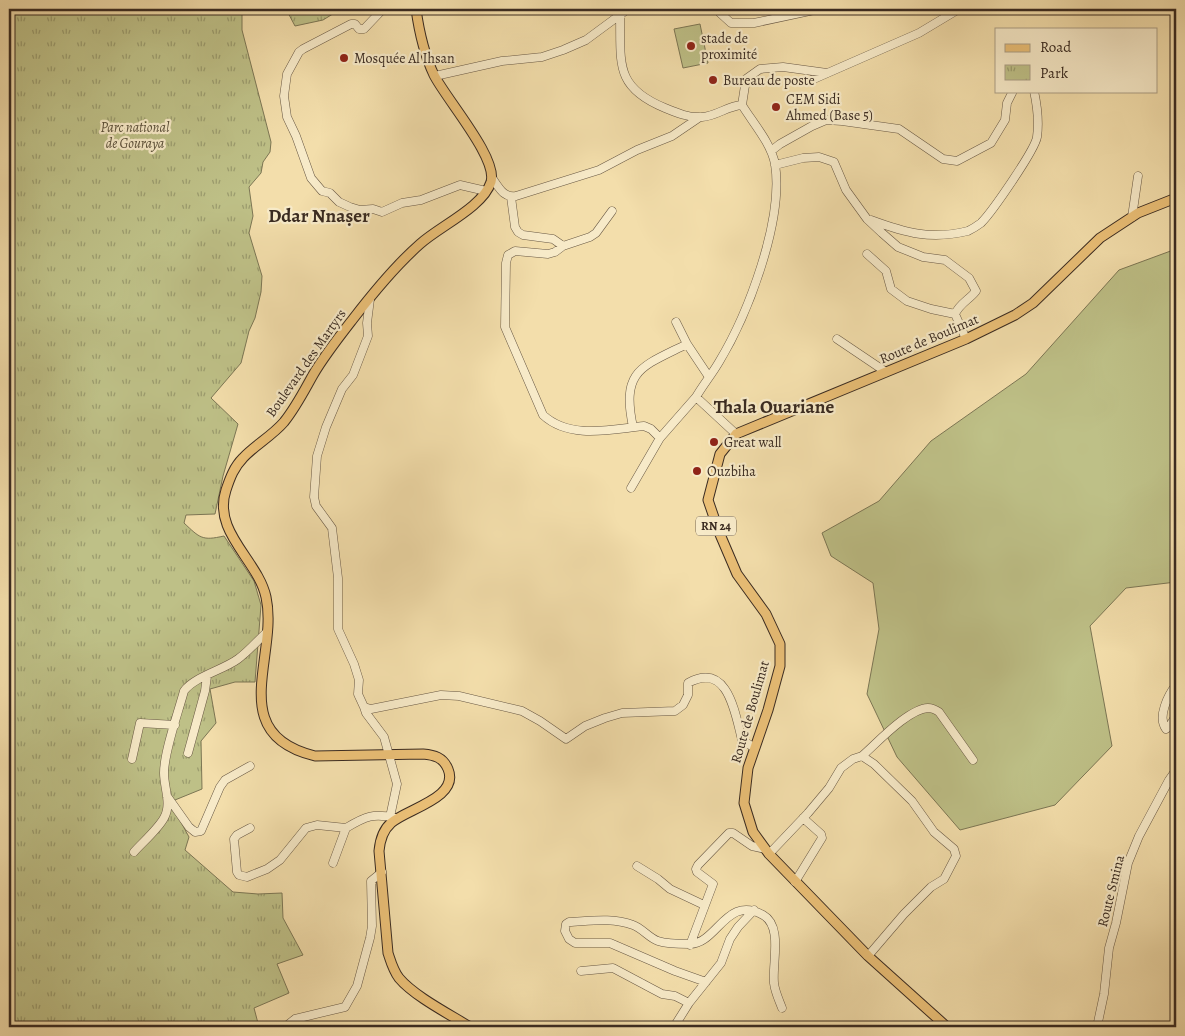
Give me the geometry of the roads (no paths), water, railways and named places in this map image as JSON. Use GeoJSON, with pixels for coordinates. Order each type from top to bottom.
{"type":"FeatureCollection","features":[{"type":"Feature","properties":{"kind":"main road"},"geometry":{"type":"LineString","coordinates":[[416,9],[418,29],[435,76],[488,160],[492,178]]}},
{"type":"Feature","properties":{"kind":"main road","name":"Boulevard des Martyrs"},"geometry":{"type":"LineString","coordinates":[[470,1027],[409,988],[392,967],[388,953],[379,851],[380,840],[393,818],[430,802],[448,786],[451,778],[448,767],[442,759],[434,755],[315,756],[299,752],[274,734],[264,716],[261,697],[268,632],[267,600],[263,586],[254,569],[229,533],[223,513],[224,494],[232,473],[242,458],[283,422],[301,398],[314,373],[354,318],[400,263],[420,244],[439,228],[476,203],[486,192],[492,178]]}},
{"type":"Feature","properties":{"kind":"main road","name":"Route de Boulimat"},"geometry":{"type":"LineString","coordinates":[[947,1027],[868,956],[767,852],[753,832],[744,803],[748,768],[768,710],[780,666],[780,644],[766,614],[737,574],[718,532],[708,500],[720,454],[736,434],[966,339],[1015,314],[1033,303],[1100,238],[1132,217],[1176,198]]}},
{"type":"Feature","properties":{"kind":"street"},"geometry":{"type":"LineString","coordinates":[[383,9],[364,29],[359,29],[355,24],[351,24],[299,52],[287,74],[284,83],[285,110],[311,178],[322,191],[330,193],[339,202],[360,210],[373,209],[382,212],[402,203],[421,200],[460,185],[486,192]]}},
{"type":"Feature","properties":{"kind":"street"},"geometry":{"type":"LineString","coordinates":[[435,76],[502,61],[542,57],[586,40],[628,9]]}},
{"type":"Feature","properties":{"kind":"street"},"geometry":{"type":"LineString","coordinates":[[718,9],[731,23],[754,22],[819,9]]}},
{"type":"Feature","properties":{"kind":"street"},"geometry":{"type":"LineString","coordinates":[[807,82],[919,33],[959,9]]}},
{"type":"Feature","properties":{"kind":"street"},"geometry":{"type":"LineString","coordinates":[[620,15],[621,61],[626,80],[635,92],[654,104],[681,115],[700,118]]}},
{"type":"Feature","properties":{"kind":"street"},"geometry":{"type":"LineString","coordinates":[[631,488],[660,438],[696,397],[719,363],[747,304],[772,231],[776,203],[775,165],[771,151],[742,105],[746,79],[760,69],[783,67],[827,74]]}},
{"type":"Feature","properties":{"kind":"street"},"geometry":{"type":"LineString","coordinates":[[771,151],[780,144],[826,120],[899,129],[943,159],[957,161],[991,143],[1006,120],[1007,103],[1012,92]]}},
{"type":"Feature","properties":{"kind":"street"},"geometry":{"type":"LineString","coordinates":[[867,219],[901,231],[928,236],[970,230],[982,222],[1027,159],[1037,138],[1034,92]]}},
{"type":"Feature","properties":{"kind":"street"},"geometry":{"type":"LineString","coordinates":[[492,178],[503,193],[511,197],[599,170],[638,150],[672,136],[700,118],[714,115],[733,105],[742,105]]}},
{"type":"Feature","properties":{"kind":"street"},"geometry":{"type":"LineString","coordinates":[[775,165],[811,157],[819,157],[834,162],[846,190],[867,219],[898,247],[923,257],[945,260],[969,278],[976,291],[960,305],[955,314]]}},
{"type":"Feature","properties":{"kind":"street"},"geometry":{"type":"LineString","coordinates":[[1132,217],[1138,176]]}},
{"type":"Feature","properties":{"kind":"street"},"geometry":{"type":"LineString","coordinates":[[511,197],[515,227],[518,232],[523,235],[554,238],[563,246]]}},
{"type":"Feature","properties":{"kind":"street"},"geometry":{"type":"LineString","coordinates":[[612,211],[596,233],[578,242],[563,246],[555,252],[548,254],[515,251],[508,255],[506,263],[505,326],[543,415],[549,420],[572,429],[592,431],[644,426],[651,429],[660,438]]}},
{"type":"Feature","properties":{"kind":"street"},"geometry":{"type":"LineString","coordinates":[[867,254],[886,271],[891,289],[907,301],[955,314]]}},
{"type":"Feature","properties":{"kind":"street"},"geometry":{"type":"LineString","coordinates":[[333,863],[346,828],[365,816],[381,814],[393,818],[397,784],[384,737],[366,713],[358,694],[359,680],[354,664],[338,629],[338,578],[332,528],[316,506],[314,497],[318,456],[326,427],[342,389],[353,375],[368,336],[367,322],[370,299]]}},
{"type":"Feature","properties":{"kind":"street"},"geometry":{"type":"LineString","coordinates":[[955,314],[966,339]]}},
{"type":"Feature","properties":{"kind":"street"},"geometry":{"type":"LineString","coordinates":[[676,322],[687,344],[709,377]]}},
{"type":"Feature","properties":{"kind":"street"},"geometry":{"type":"LineString","coordinates":[[837,339],[886,372]]}},
{"type":"Feature","properties":{"kind":"street"},"geometry":{"type":"LineString","coordinates":[[633,427],[629,405],[632,383],[636,374],[654,360],[687,344]]}},
{"type":"Feature","properties":{"kind":"street"},"geometry":{"type":"LineString","coordinates":[[696,397],[736,434]]}},
{"type":"Feature","properties":{"kind":"street"},"geometry":{"type":"LineString","coordinates":[[134,852],[164,819],[167,810],[168,796],[164,773],[167,754],[184,691],[188,686],[238,659],[268,632]]}},
{"type":"Feature","properties":{"kind":"street"},"geometry":{"type":"LineString","coordinates":[[188,753],[206,691],[207,676]]}},
{"type":"Feature","properties":{"kind":"street"},"geometry":{"type":"LineString","coordinates":[[364,706],[371,708],[441,695],[459,696],[522,711],[540,720],[566,739],[585,726],[605,718],[637,712],[675,711],[683,705],[688,695],[688,683],[702,677],[714,679],[722,685],[728,694],[737,717],[742,740],[755,748]]}},
{"type":"Feature","properties":{"kind":"street"},"geometry":{"type":"LineString","coordinates":[[1176,685],[1170,692],[1163,714],[1163,725],[1166,729],[1170,727],[1176,716]]}},
{"type":"Feature","properties":{"kind":"street"},"geometry":{"type":"LineString","coordinates":[[690,945],[713,884],[697,872],[696,868],[729,834],[733,833],[752,846],[767,852],[803,818],[829,788],[841,768],[853,759],[862,756],[902,719],[927,708],[934,709],[939,712],[973,760]]}},
{"type":"Feature","properties":{"kind":"street"},"geometry":{"type":"LineString","coordinates":[[132,758],[140,723],[175,724]]}},
{"type":"Feature","properties":{"kind":"street"},"geometry":{"type":"LineString","coordinates":[[862,756],[874,764],[912,801],[934,832],[954,849],[956,856],[944,879],[931,887],[904,914],[868,956]]}},
{"type":"Feature","properties":{"kind":"street"},"geometry":{"type":"LineString","coordinates":[[168,796],[189,827],[195,832],[201,831],[220,787],[225,780],[250,766]]}},
{"type":"Feature","properties":{"kind":"street","name":"Route Smina"},"geometry":{"type":"LineString","coordinates":[[1097,1027],[1104,994],[1109,948],[1128,863],[1139,836],[1176,770]]}},
{"type":"Feature","properties":{"kind":"street"},"geometry":{"type":"LineString","coordinates":[[795,882],[822,838],[822,834],[803,818]]}},
{"type":"Feature","properties":{"kind":"street"},"geometry":{"type":"LineString","coordinates":[[250,828],[236,835],[234,839],[237,872],[239,875],[247,877],[267,869],[280,860],[306,828],[318,825],[346,828]]}},
{"type":"Feature","properties":{"kind":"street"},"geometry":{"type":"LineString","coordinates":[[637,866],[670,889],[704,905]]}},
{"type":"Feature","properties":{"kind":"street"},"geometry":{"type":"LineString","coordinates":[[285,1027],[295,1020],[345,1007],[357,986],[372,926],[371,881],[382,872]]}},
{"type":"Feature","properties":{"kind":"street"},"geometry":{"type":"LineString","coordinates":[[674,1027],[721,962],[730,939],[738,927],[754,910]]}},
{"type":"Feature","properties":{"kind":"street"},"geometry":{"type":"LineString","coordinates":[[706,982],[610,943],[575,943],[569,940],[565,931],[566,924],[568,922],[615,920],[634,925],[657,941],[690,945],[703,940],[734,912],[754,910],[767,917],[773,926],[776,938],[773,966],[774,986],[782,1008]]}},
{"type":"Feature","properties":{"kind":"street"},"geometry":{"type":"LineString","coordinates":[[581,971],[614,968],[662,994],[675,996],[689,1004]]}},
{"type":"Feature","properties":{"kind":"place","name":"stade de proximité"},"geometry":{"type":"Point","coordinates":[691,46]}},
{"type":"Feature","properties":{"kind":"place","name":"Mosquée Al Ihsan"},"geometry":{"type":"Point","coordinates":[344,58]}},
{"type":"Feature","properties":{"kind":"place","name":"Bureau de poste"},"geometry":{"type":"Point","coordinates":[713,80]}},
{"type":"Feature","properties":{"kind":"place","name":"CEM Sidi Ahmed (Base 5)"},"geometry":{"type":"Point","coordinates":[776,107]}},
{"type":"Feature","properties":{"kind":"place","name":"Great wall"},"geometry":{"type":"Point","coordinates":[714,442]}},
{"type":"Feature","properties":{"kind":"place","name":"Ouzbiha"},"geometry":{"type":"Point","coordinates":[697,471]}},
{"type":"Feature","properties":{"kind":"district","name":"Ddar Nnaṣer"},"geometry":{"type":"Point","coordinates":[319,216]}},
{"type":"Feature","properties":{"kind":"district","name":"Thala Ouariane"},"geometry":{"type":"Point","coordinates":[774,407]}},
{"type":"Feature","properties":{"kind":"park label","name":"Parc national de Gouraya"},"geometry":{"type":"Point","coordinates":[135,136]}}]}
